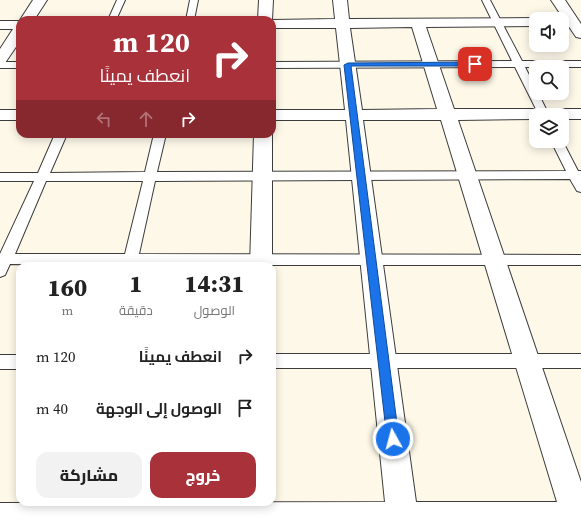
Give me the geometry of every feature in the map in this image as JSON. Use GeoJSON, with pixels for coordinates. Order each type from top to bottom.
{"type":"FeatureCollection","features":[{"type":"Feature","properties":{"kind":"street"},"geometry":{"type":"LineString","coordinates":[[29,16],[40,0]]}},
{"type":"Feature","properties":{"kind":"street"},"geometry":{"type":"LineString","coordinates":[[265,16],[266,0]]}},
{"type":"Feature","properties":{"kind":"street"},"geometry":{"type":"LineString","coordinates":[[340,0],[403,520]]}},
{"type":"Feature","properties":{"kind":"street"},"geometry":{"type":"LineString","coordinates":[[558,0],[581,34]]}},
{"type":"Feature","properties":{"kind":"street"},"geometry":{"type":"LineString","coordinates":[[276,24],[529,22]]}},
{"type":"Feature","properties":{"kind":"street"},"geometry":{"type":"LineString","coordinates":[[0,518],[70,514],[242,514],[403,520],[579,519],[418,23]]}},
{"type":"Feature","properties":{"kind":"street"},"geometry":{"type":"LineString","coordinates":[[0,25],[16,25]]}},
{"type":"Feature","properties":{"kind":"street"},"geometry":{"type":"LineString","coordinates":[[0,60],[16,36]]}},
{"type":"Feature","properties":{"kind":"street"},"geometry":{"type":"LineString","coordinates":[[276,115],[529,114]]}},
{"type":"Feature","properties":{"kind":"street"},"geometry":{"type":"LineString","coordinates":[[569,114],[581,114]]}},
{"type":"Feature","properties":{"kind":"street"},"geometry":{"type":"LineString","coordinates":[[0,115],[16,115]]}},
{"type":"Feature","properties":{"kind":"street"},"geometry":{"type":"LineString","coordinates":[[261,262],[263,138]]}},
{"type":"Feature","properties":{"kind":"lane"},"geometry":{"type":"LineString","coordinates":[[114,16],[121,0]]}},
{"type":"Feature","properties":{"kind":"lane"},"geometry":{"type":"LineString","coordinates":[[191,16],[194,0]]}},
{"type":"Feature","properties":{"kind":"lane"},"geometry":{"type":"LineString","coordinates":[[486,0],[541,108]]}},
{"type":"Feature","properties":{"kind":"lane"},"geometry":{"type":"LineString","coordinates":[[276,65],[581,64]]}},
{"type":"Feature","properties":{"kind":"lane"},"geometry":{"type":"LineString","coordinates":[[0,65],[16,65]]}},
{"type":"Feature","properties":{"kind":"lane"},"geometry":{"type":"LineString","coordinates":[[16,263],[2,263],[59,138]]}},
{"type":"Feature","properties":{"kind":"lane"},"geometry":{"type":"LineString","coordinates":[[129,262],[159,138]]}},
{"type":"Feature","properties":{"kind":"lane"},"geometry":{"type":"LineString","coordinates":[[561,148],[578,175],[581,188]]}},
{"type":"Feature","properties":{"kind":"lane"},"geometry":{"type":"LineString","coordinates":[[0,178],[578,175]]}},
{"type":"Feature","properties":{"kind":"lane"},"geometry":{"type":"LineString","coordinates":[[276,263],[372,260],[581,260]]}},
{"type":"Feature","properties":{"kind":"lane"},"geometry":{"type":"LineString","coordinates":[[276,361],[581,361]]}},
{"type":"Feature","properties":{"kind":"lane"},"geometry":{"type":"LineString","coordinates":[[0,362],[16,362]]}},
{"type":"Feature","properties":{"kind":"route"},"geometry":{"type":"LineString","coordinates":[[393,439],[348,65],[475,64]]}}]}
